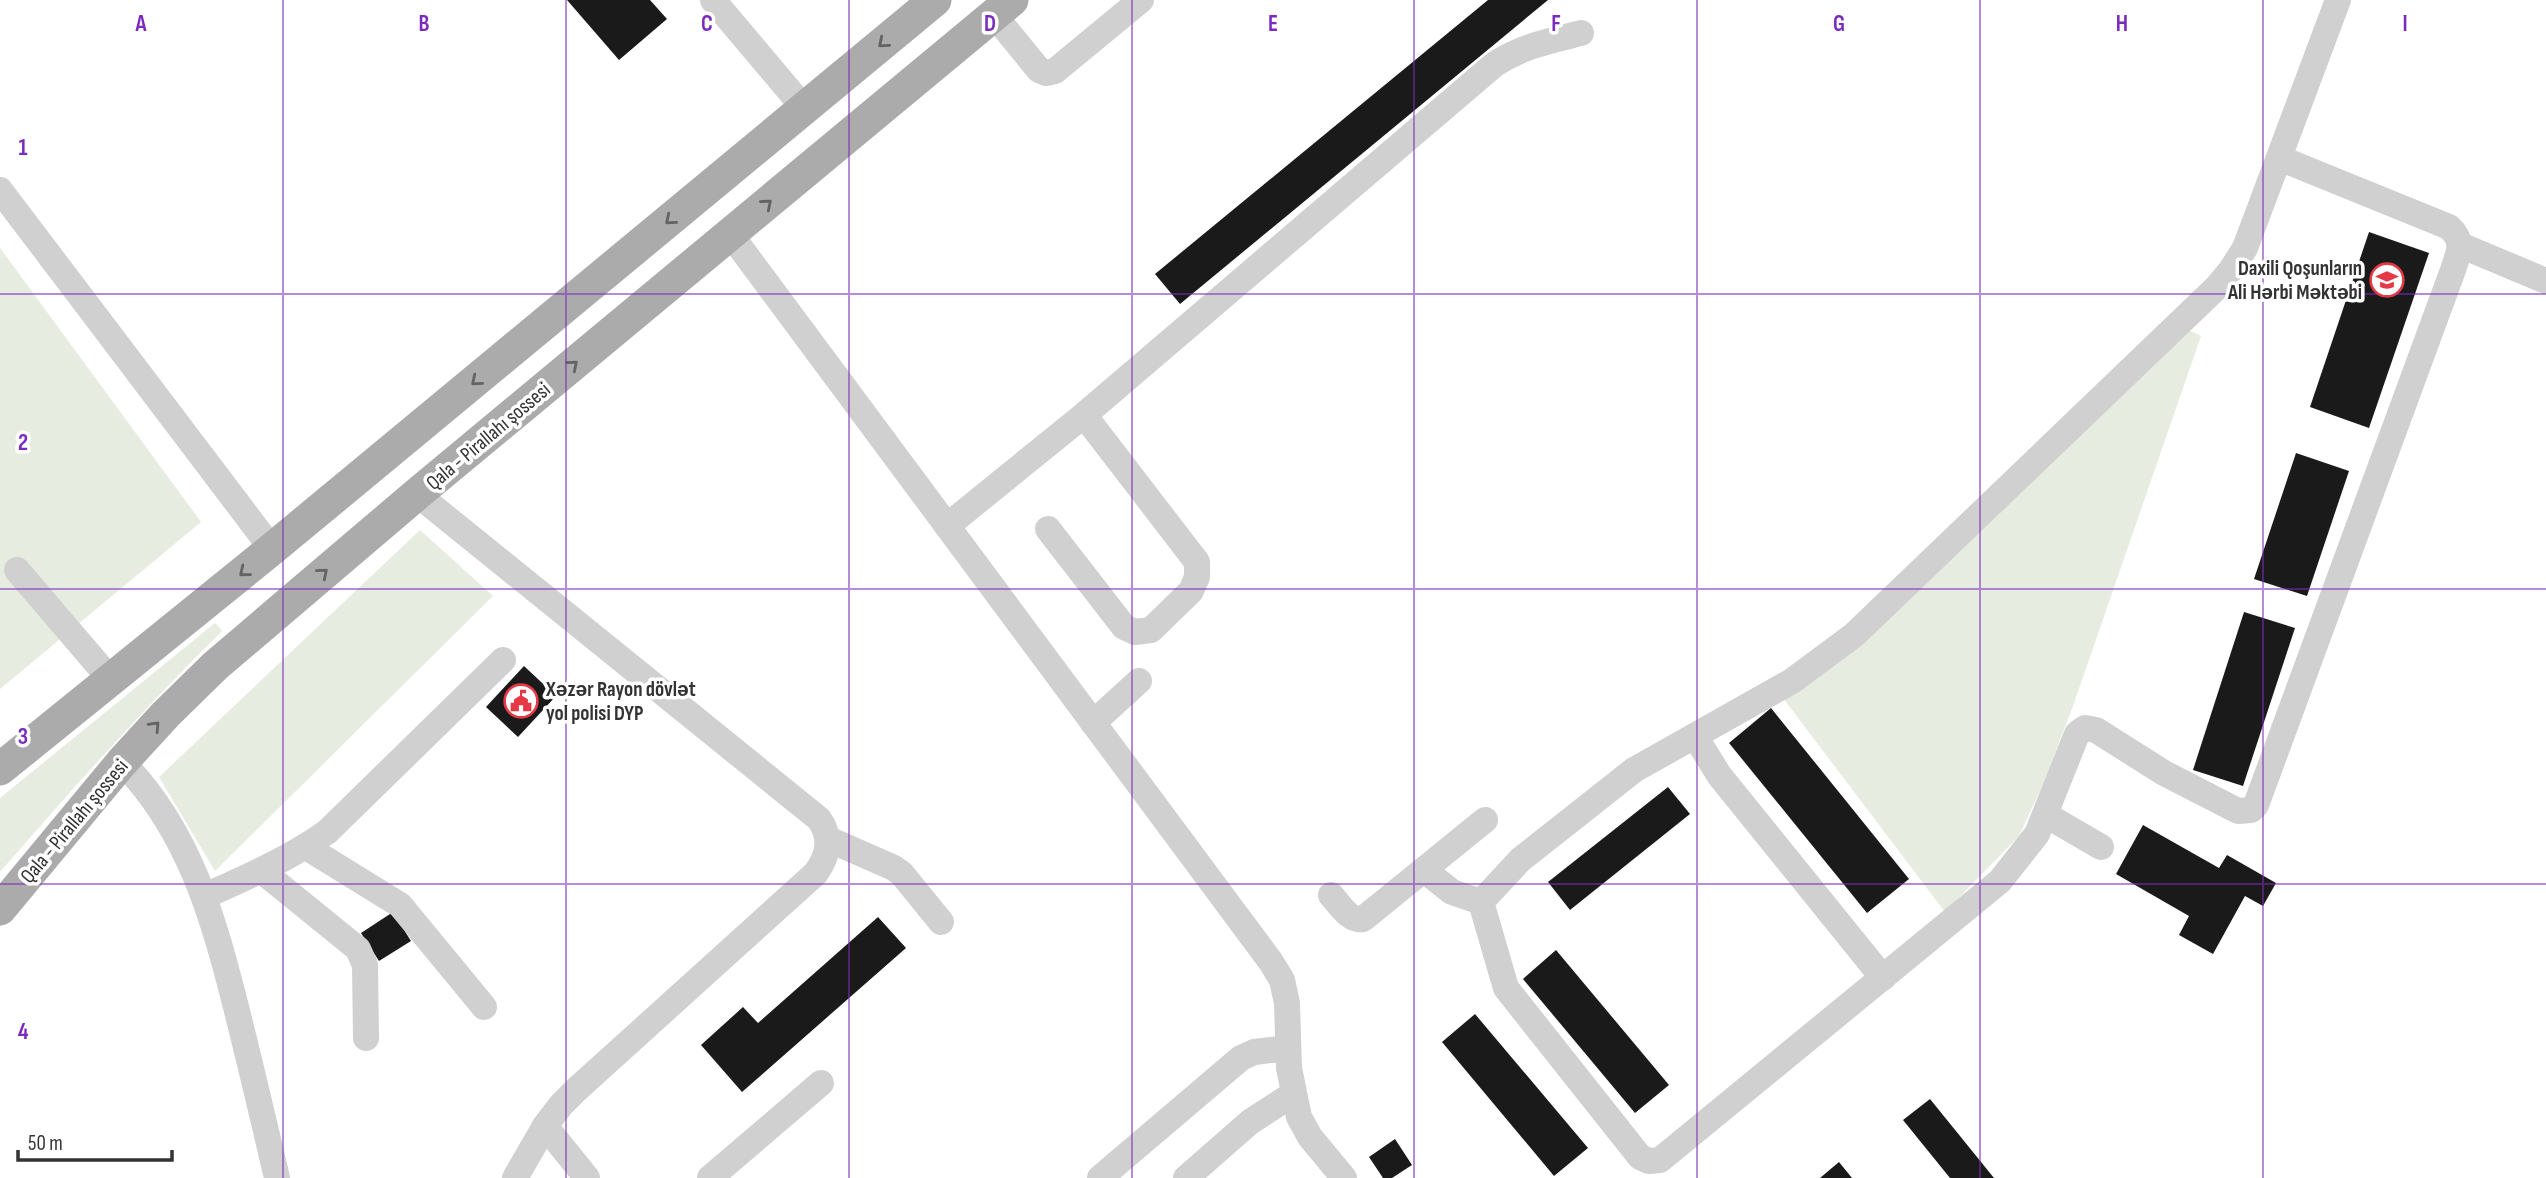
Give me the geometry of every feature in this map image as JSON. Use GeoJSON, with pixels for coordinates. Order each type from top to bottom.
{"type":"FeatureCollection","features":[{"type":"Feature","properties":{"kind":"main road"},"geometry":{"type":"LineString","coordinates":[[0,769],[272,549],[935,0]]}},
{"type":"Feature","properties":{"kind":"main road","name":"Qala - Pirallahı şossesi"},"geometry":{"type":"LineString","coordinates":[[0,909],[122,762],[215,666],[417,494],[1003,7]]}},
{"type":"Feature","properties":{"kind":"street"},"geometry":{"type":"LineString","coordinates":[[713,0],[804,108]]}},
{"type":"Feature","properties":{"kind":"street"},"geometry":{"type":"LineString","coordinates":[[1003,7],[1039,70],[1046,73],[1055,71],[1141,0]]}},
{"type":"Feature","properties":{"kind":"street"},"geometry":{"type":"LineString","coordinates":[[1481,902],[1520,860],[1634,770],[1792,681],[1854,635],[2216,288],[2245,247],[2338,0]]}},
{"type":"Feature","properties":{"kind":"street"},"geometry":{"type":"LineString","coordinates":[[947,526],[1084,415],[1495,64],[1521,49],[1581,33]]}},
{"type":"Feature","properties":{"kind":"street"},"geometry":{"type":"LineString","coordinates":[[1481,902],[1506,988],[1640,1157],[1649,1161],[1660,1160],[2000,881],[2020,859],[2037,834],[2077,734],[2085,728],[2096,730],[2164,773],[2238,811],[2251,810],[2256,805],[2460,245],[2458,236],[2449,227],[2280,158]]}},
{"type":"Feature","properties":{"kind":"street"},"geometry":{"type":"LineString","coordinates":[[0,190],[272,549]]}},
{"type":"Feature","properties":{"kind":"street"},"geometry":{"type":"LineString","coordinates":[[731,234],[1271,962],[1282,980],[1287,1003],[1288,1048],[1293,1094],[1299,1117],[1310,1137],[1344,1178]]}},
{"type":"Feature","properties":{"kind":"street"},"geometry":{"type":"LineString","coordinates":[[2460,245],[2546,281]]}},
{"type":"Feature","properties":{"kind":"street"},"geometry":{"type":"LineString","coordinates":[[1048,529],[1124,627],[1135,632],[1151,630],[1191,591],[1197,577],[1197,562],[1084,415]]}},
{"type":"Feature","properties":{"kind":"street"},"geometry":{"type":"LineString","coordinates":[[417,494],[819,819],[828,839],[828,852],[816,873],[561,1105],[545,1126],[515,1178]]}},
{"type":"Feature","properties":{"kind":"street"},"geometry":{"type":"LineString","coordinates":[[17,570],[111,680]]}},
{"type":"Feature","properties":{"kind":"street"},"geometry":{"type":"LineString","coordinates":[[205,896],[262,871],[327,832],[503,660]]}},
{"type":"Feature","properties":{"kind":"street"},"geometry":{"type":"LineString","coordinates":[[1093,723],[1139,681]]}},
{"type":"Feature","properties":{"kind":"street"},"geometry":{"type":"LineString","coordinates":[[1695,736],[1719,775],[1883,978]]}},
{"type":"Feature","properties":{"kind":"street"},"geometry":{"type":"LineString","coordinates":[[122,762],[136,776],[165,817],[205,896],[220,944],[277,1178]]}},
{"type":"Feature","properties":{"kind":"street"},"geometry":{"type":"LineString","coordinates":[[2046,815],[2101,847]]}},
{"type":"Feature","properties":{"kind":"street"},"geometry":{"type":"LineString","coordinates":[[1331,895],[1352,917],[1363,919],[1485,820]]}},
{"type":"Feature","properties":{"kind":"street"},"geometry":{"type":"LineString","coordinates":[[828,839],[894,868],[941,922]]}},
{"type":"Feature","properties":{"kind":"street"},"geometry":{"type":"LineString","coordinates":[[306,847],[400,905],[484,1007]]}},
{"type":"Feature","properties":{"kind":"street"},"geometry":{"type":"LineString","coordinates":[[1424,870],[1452,892],[1481,902]]}},
{"type":"Feature","properties":{"kind":"street"},"geometry":{"type":"LineString","coordinates":[[262,871],[358,949],[365,965],[366,1038]]}},
{"type":"Feature","properties":{"kind":"street"},"geometry":{"type":"LineString","coordinates":[[1100,1178],[1241,1058],[1254,1052],[1288,1048]]}},
{"type":"Feature","properties":{"kind":"street"},"geometry":{"type":"LineString","coordinates":[[710,1178],[821,1083]]}},
{"type":"Feature","properties":{"kind":"street"},"geometry":{"type":"LineString","coordinates":[[1186,1178],[1242,1129],[1293,1094]]}},
{"type":"Feature","properties":{"kind":"street"},"geometry":{"type":"LineString","coordinates":[[545,1126],[587,1178]]}},
{"type":"Feature","properties":{"kind":"shaded area"},"geometry":{"type":"Polygon","coordinates":[[[0,248],[201,522],[0,689],[0,248]]]}},
{"type":"Feature","properties":{"kind":"shaded area"},"geometry":{"type":"Polygon","coordinates":[[[2186,329],[2201,336],[2073,706],[2044,782],[2019,836],[1945,912],[1783,698],[1850,654],[2186,329]]]}},
{"type":"Feature","properties":{"kind":"shaded area"},"geometry":{"type":"Polygon","coordinates":[[[420,530],[493,596],[215,871],[159,777],[420,530]]]}},
{"type":"Feature","properties":{"kind":"shaded area"},"geometry":{"type":"Polygon","coordinates":[[[215,623],[222,631],[109,749],[0,872],[0,798],[215,623]]]}},
{"type":"Feature","properties":{"kind":"building"},"geometry":{"type":"Polygon","coordinates":[[[567,0],[650,0],[667,19],[619,60],[567,0]]]}},
{"type":"Feature","properties":{"kind":"building"},"geometry":{"type":"Polygon","coordinates":[[[1488,0],[1548,0],[1180,304],[1155,274],[1488,0]]]}},
{"type":"Feature","properties":{"kind":"building"},"geometry":{"type":"Polygon","coordinates":[[[2369,232],[2429,253],[2369,428],[2310,407],[2369,232]]]}},
{"type":"Feature","properties":{"kind":"building"},"geometry":{"type":"Polygon","coordinates":[[[2296,453],[2349,471],[2307,596],[2254,579],[2296,453]]]}},
{"type":"Feature","properties":{"kind":"building"},"geometry":{"type":"Polygon","coordinates":[[[2244,612],[2295,628],[2243,786],[2193,770],[2244,612]]]}},
{"type":"Feature","properties":{"kind":"building","name":"Xəzər Rayon dövlət yol polisi DYP"},"geometry":{"type":"Polygon","coordinates":[[[524,666],[556,696],[518,737],[486,707],[524,666]]]}},
{"type":"Feature","properties":{"kind":"building"},"geometry":{"type":"Polygon","coordinates":[[[1771,708],[1909,879],[1867,913],[1729,743],[1771,708]]]}},
{"type":"Feature","properties":{"kind":"building"},"geometry":{"type":"Polygon","coordinates":[[[1668,787],[1690,814],[1570,910],[1548,882],[1668,787]]]}},
{"type":"Feature","properties":{"kind":"building"},"geometry":{"type":"Polygon","coordinates":[[[2143,825],[2219,868],[2227,855],[2276,883],[2263,906],[2245,896],[2213,954],[2179,935],[2189,916],[2116,874],[2143,825]]]}},
{"type":"Feature","properties":{"kind":"building"},"geometry":{"type":"Polygon","coordinates":[[[393,912],[411,941],[379,961],[361,933],[393,912]]]}},
{"type":"Feature","properties":{"kind":"building"},"geometry":{"type":"Polygon","coordinates":[[[878,917],[906,948],[742,1092],[701,1045],[743,1007],[758,1023],[878,917]]]}},
{"type":"Feature","properties":{"kind":"building"},"geometry":{"type":"Polygon","coordinates":[[[1556,950],[1669,1085],[1635,1113],[1523,979],[1556,950]]]}},
{"type":"Feature","properties":{"kind":"building"},"geometry":{"type":"Polygon","coordinates":[[[1475,1014],[1588,1148],[1554,1176],[1442,1042],[1475,1014]]]}},
{"type":"Feature","properties":{"kind":"building"},"geometry":{"type":"Polygon","coordinates":[[[1930,1099],[1994,1178],[1950,1178],[1903,1120],[1930,1099]]]}},
{"type":"Feature","properties":{"kind":"building"},"geometry":{"type":"Polygon","coordinates":[[[1395,1139],[1412,1165],[1392,1178],[1383,1178],[1369,1157],[1395,1139]]]}},
{"type":"Feature","properties":{"kind":"building"},"geometry":{"type":"Polygon","coordinates":[[[1839,1162],[1852,1178],[1820,1178],[1839,1162]]]}},
{"type":"Feature","properties":{"kind":"place","name":"Daxili Qoşunların Ali Hərbi Məktəbi"},"geometry":{"type":"Point","coordinates":[2387,280]}},
{"type":"Feature","properties":{"kind":"place","name":"Xəzər Rayon dövlət yol polisi DYP"},"geometry":{"type":"Point","coordinates":[521,701]}}]}
